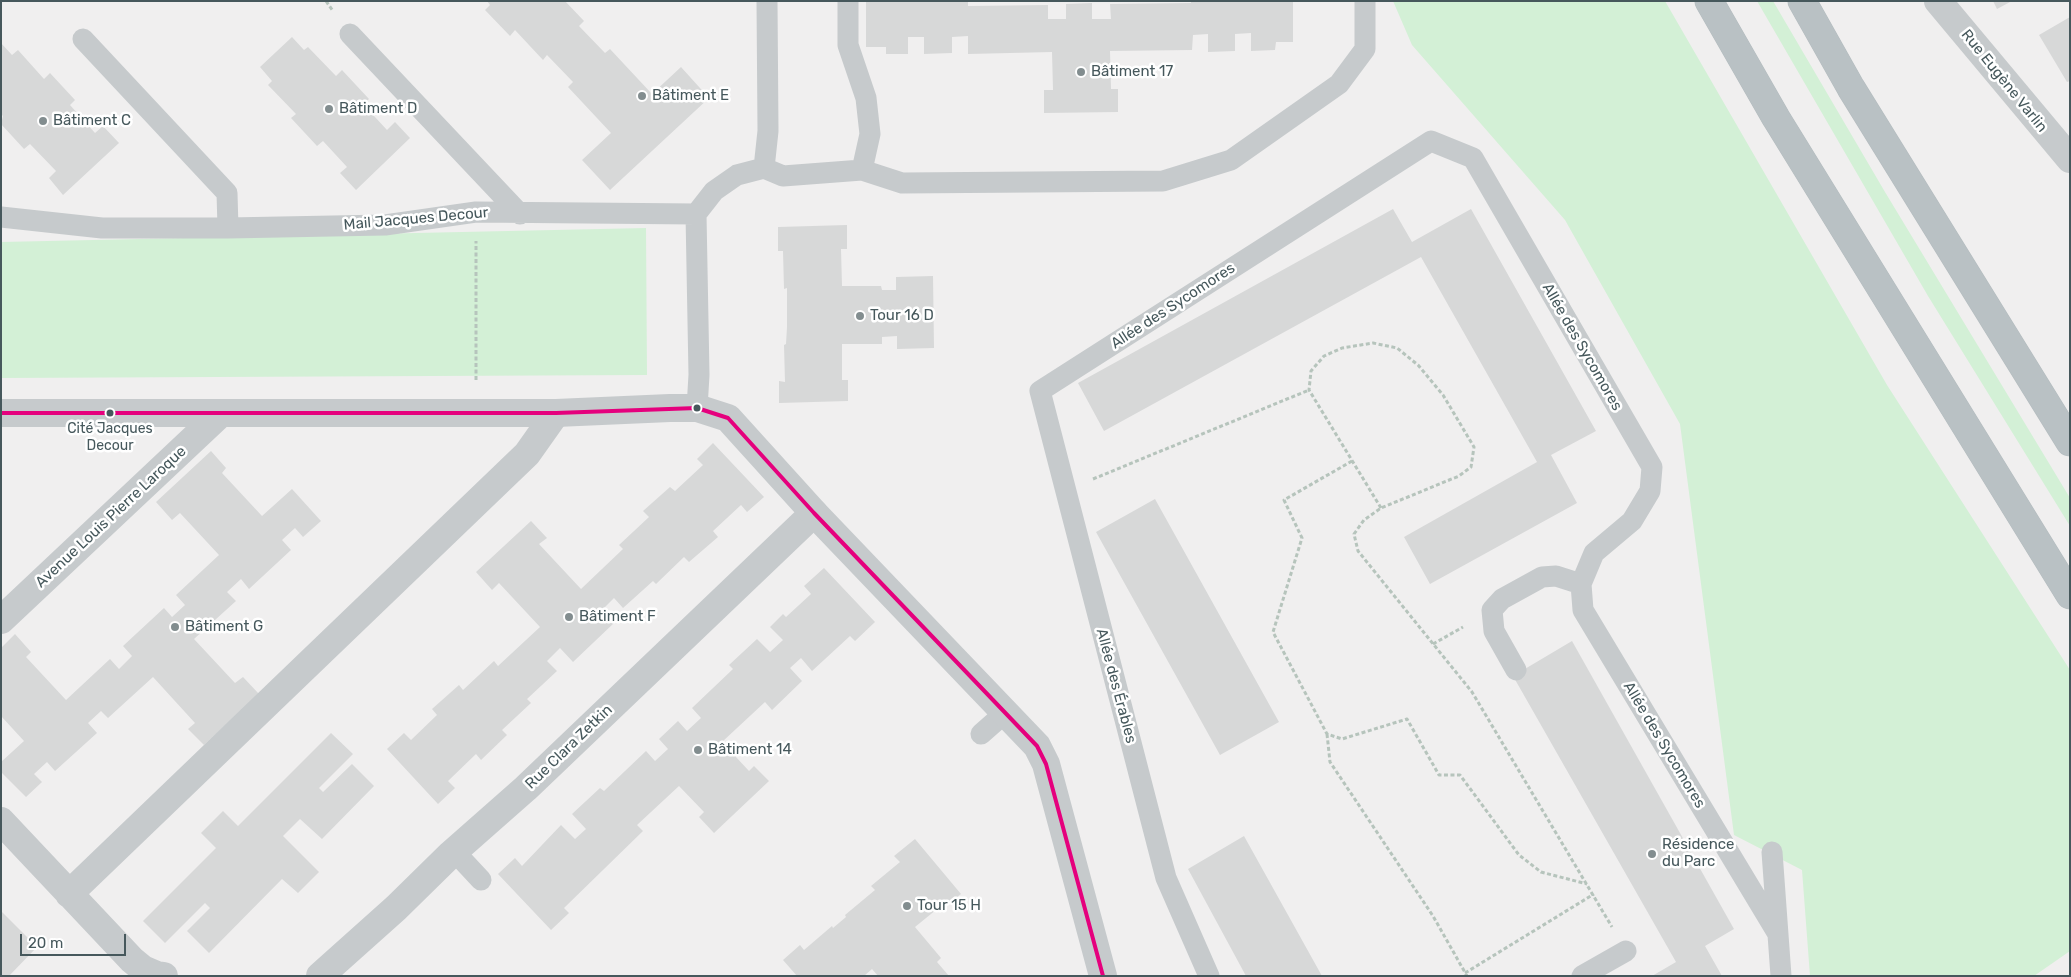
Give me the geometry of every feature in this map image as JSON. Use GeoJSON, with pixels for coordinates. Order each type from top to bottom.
{"type":"FeatureCollection","features":[{"type":"Feature","properties":{"kind":"highway"},"geometry":{"type":"LineString","coordinates":[[1709,1],[1776,118],[2070,595]]}},
{"type":"Feature","properties":{"kind":"highway"},"geometry":{"type":"LineString","coordinates":[[1802,1],[1851,88],[2070,442]]}},
{"type":"Feature","properties":{"kind":"street","name":"Rue Eugène Varlin"},"geometry":{"type":"LineString","coordinates":[[1938,1],[2066,148]]}},
{"type":"Feature","properties":{"kind":"street"},"geometry":{"type":"LineString","coordinates":[[1,414],[556,413],[697,408],[728,418],[814,513],[1037,746],[1046,764],[1103,976]]}},
{"type":"Feature","properties":{"kind":"street"},"geometry":{"type":"LineString","coordinates":[[70,894],[527,454],[556,413]]}},
{"type":"Feature","properties":{"kind":"street","name":"Avenue Louis Pierre Laroque"},"geometry":{"type":"LineString","coordinates":[[1,620],[220,414]]}},
{"type":"Feature","properties":{"kind":"street","name":"Rue Clara Zetkin"},"geometry":{"type":"LineString","coordinates":[[320,976],[396,908],[454,851],[526,788],[814,513]]}},
{"type":"Feature","properties":{"kind":"street"},"geometry":{"type":"LineString","coordinates":[[1,821],[132,960],[144,969],[164,976]]}},
{"type":"Feature","properties":{"kind":"lane"},"geometry":{"type":"LineString","coordinates":[[764,168],[768,131],[767,1]]}},
{"type":"Feature","properties":{"kind":"lane"},"geometry":{"type":"LineString","coordinates":[[848,1],[848,44],[866,98],[870,134],[862,170]]}},
{"type":"Feature","properties":{"kind":"lane"},"geometry":{"type":"LineString","coordinates":[[697,408],[699,375],[696,214],[714,190],[737,174],[764,168],[783,176],[862,170],[902,183],[1163,181],[1231,160],[1339,84],[1365,49],[1365,1]]}},
{"type":"Feature","properties":{"kind":"lane"},"geometry":{"type":"LineString","coordinates":[[350,34],[520,214]]}},
{"type":"Feature","properties":{"kind":"lane"},"geometry":{"type":"LineString","coordinates":[[83,39],[227,193],[228,228]]}},
{"type":"Feature","properties":{"kind":"lane","name":"Allée des Sycomores"},"geometry":{"type":"LineString","coordinates":[[1040,392],[1431,141],[1473,158],[1652,467],[1650,491],[1637,514],[1632,521],[1594,553],[1581,584],[1583,610],[1778,934],[1781,976]]}},
{"type":"Feature","properties":{"kind":"lane","name":"Mail Jacques Decour"},"geometry":{"type":"LineString","coordinates":[[1,218],[102,228],[228,228],[385,225],[476,212],[520,214],[696,214]]}},
{"type":"Feature","properties":{"kind":"lane","name":"Allée des Érables"},"geometry":{"type":"LineString","coordinates":[[1040,392],[1166,878],[1209,976]]}},
{"type":"Feature","properties":{"kind":"lane"},"geometry":{"type":"LineString","coordinates":[[1516,670],[1494,631],[1492,610],[1502,599],[1542,577],[1556,576],[1581,584]]}},
{"type":"Feature","properties":{"kind":"lane"},"geometry":{"type":"LineString","coordinates":[[981,734],[1006,712]]}},
{"type":"Feature","properties":{"kind":"lane"},"geometry":{"type":"LineString","coordinates":[[454,851],[481,880]]}},
{"type":"Feature","properties":{"kind":"lane"},"geometry":{"type":"LineString","coordinates":[[1772,852],[1778,934]]}},
{"type":"Feature","properties":{"kind":"lane"},"geometry":{"type":"LineString","coordinates":[[1582,976],[1626,951]]}},
{"type":"Feature","properties":{"kind":"path"},"geometry":{"type":"LineString","coordinates":[[476,212],[476,413]]}},
{"type":"Feature","properties":{"kind":"path"},"geometry":{"type":"LineString","coordinates":[[1381,508],[1310,390],[1311,371],[1324,356],[1342,348],[1373,343],[1397,348],[1418,365],[1443,395],[1474,447],[1471,467],[1459,476],[1381,508],[1364,520],[1354,534],[1358,551],[1472,692],[1594,894],[1626,951]]}},
{"type":"Feature","properties":{"kind":"path"},"geometry":{"type":"LineString","coordinates":[[1066,491],[1310,390]]}},
{"type":"Feature","properties":{"kind":"path"},"geometry":{"type":"LineString","coordinates":[[1352,461],[1284,500],[1302,538],[1273,632],[1327,734],[1330,762],[1433,916],[1466,974],[1594,894]]}},
{"type":"Feature","properties":{"kind":"path"},"geometry":{"type":"LineString","coordinates":[[1327,734],[1342,739],[1406,719],[1439,775],[1460,775],[1519,855],[1541,872],[1588,884]]}},
{"type":"Feature","properties":{"kind":"green space"},"geometry":{"type":"Polygon","coordinates":[[[1393,1],[1665,1],[1887,385],[2070,670],[2070,951],[2034,976],[1810,976],[1802,870],[1734,835],[1680,424],[1565,220],[1412,45],[1393,1]]]}},
{"type":"Feature","properties":{"kind":"green space"},"geometry":{"type":"Polygon","coordinates":[[[1757,1],[1773,1],[1885,192],[2070,498],[2070,526],[1928,296],[1757,1]]]}},
{"type":"Feature","properties":{"kind":"green space"},"geometry":{"type":"Polygon","coordinates":[[[646,228],[647,375],[1,378],[1,242],[646,228]]]}},
{"type":"Feature","properties":{"kind":"building","name":"Bâtiment E"},"geometry":{"type":"Polygon","coordinates":[[[487,1],[565,1],[584,21],[579,26],[605,53],[610,49],[652,94],[681,67],[709,98],[610,190],[582,160],[611,133],[568,87],[573,82],[547,55],[543,60],[515,30],[510,36],[485,10],[490,5],[487,1]]]}},
{"type":"Feature","properties":{"kind":"building","name":"Bâtiment 17"},"geometry":{"type":"Polygon","coordinates":[[[866,1],[968,1],[968,6],[1048,5],[1048,19],[1066,19],[1066,4],[1092,3],[1092,19],[1111,19],[1110,4],[1191,3],[1191,1],[1293,1],[1293,42],[1276,42],[1275,50],[1251,51],[1251,33],[1235,34],[1235,51],[1208,52],[1208,34],[1193,35],[1192,50],[1110,51],[1111,89],[1118,89],[1118,112],[1044,113],[1044,90],[1053,90],[1052,52],[968,54],[968,36],[952,37],[952,53],[924,54],[924,37],[908,37],[908,54],[886,54],[886,47],[866,47],[866,1]]]}},
{"type":"Feature","properties":{"kind":"building"},"geometry":{"type":"Polygon","coordinates":[[[1993,1],[2012,1],[1997,9],[1993,1]]]}},
{"type":"Feature","properties":{"kind":"building"},"geometry":{"type":"Polygon","coordinates":[[[2070,17],[2070,81],[2067,82],[2039,35],[2070,17]]]}},
{"type":"Feature","properties":{"kind":"building","name":"Bâtiment D"},"geometry":{"type":"Polygon","coordinates":[[[292,37],[304,50],[308,47],[336,76],[342,70],[369,99],[363,104],[387,130],[395,122],[410,138],[356,190],[340,173],[347,167],[323,141],[317,146],[291,118],[296,114],[268,85],[272,81],[260,67],[292,37]]]}},
{"type":"Feature","properties":{"kind":"building","name":"Bâtiment C"},"geometry":{"type":"Polygon","coordinates":[[[1,43],[12,55],[18,50],[44,79],[50,73],[75,100],[70,105],[95,133],[103,126],[119,143],[63,195],[49,178],[56,171],[30,144],[24,149],[1,124],[3,116],[1,114],[1,43]]]}},
{"type":"Feature","properties":{"kind":"building"},"geometry":{"type":"Polygon","coordinates":[[[1393,209],[1412,242],[1471,209],[1596,431],[1551,455],[1577,503],[1430,584],[1404,537],[1537,462],[1421,257],[1104,431],[1078,383],[1393,209]]]}},
{"type":"Feature","properties":{"kind":"building","name":"Tour 16 D"},"geometry":{"type":"Polygon","coordinates":[[[847,225],[847,249],[841,249],[842,286],[881,286],[882,290],[896,290],[896,277],[933,276],[934,348],[897,349],[897,336],[882,337],[882,344],[842,344],[842,380],[848,380],[848,401],[779,403],[779,381],[785,382],[784,345],[786,344],[787,327],[787,288],[784,289],[783,251],[778,251],[778,227],[847,225]]]}},
{"type":"Feature","properties":{"kind":"building","name":"Bâtiment F"},"geometry":{"type":"Polygon","coordinates":[[[713,443],[764,497],[747,512],[741,505],[713,531],[718,537],[689,562],[684,557],[656,584],[653,581],[623,608],[614,598],[602,610],[614,623],[573,662],[560,648],[547,661],[557,671],[527,699],[531,703],[502,730],[507,735],[481,760],[476,754],[448,781],[455,788],[438,804],[387,749],[404,733],[411,740],[437,715],[432,709],[459,685],[463,690],[494,661],[498,666],[540,627],[499,583],[492,590],[476,572],[531,521],[547,538],[539,544],[581,589],[623,549],[619,545],[649,517],[643,511],[670,487],[675,491],[703,465],[697,459],[713,443]]]}},
{"type":"Feature","properties":{"kind":"building","name":"Bâtiment G"},"geometry":{"type":"Polygon","coordinates":[[[211,451],[226,468],[222,473],[262,516],[292,489],[321,521],[303,537],[295,528],[282,540],[291,550],[249,589],[241,579],[227,592],[236,601],[194,639],[235,683],[243,677],[259,694],[204,745],[188,729],[195,723],[153,677],[108,718],[101,711],[88,723],[97,733],[55,771],[47,762],[34,774],[42,782],[26,797],[1,772],[1,762],[24,741],[1,716],[1,648],[15,634],[31,652],[26,657],[66,700],[110,659],[119,669],[132,656],[123,646],[164,608],[172,617],[185,605],[176,595],[219,555],[180,513],[172,520],[156,502],[211,451]]]}},
{"type":"Feature","properties":{"kind":"building"},"geometry":{"type":"Polygon","coordinates":[[[1155,499],[1279,722],[1220,755],[1096,532],[1155,499]]]}},
{"type":"Feature","properties":{"kind":"building","name":"Bâtiment 14"},"geometry":{"type":"Polygon","coordinates":[[[824,568],[875,622],[855,641],[850,636],[812,671],[801,658],[790,668],[802,681],[772,710],[765,702],[722,742],[749,771],[754,766],[769,781],[714,833],[699,817],[704,812],[679,786],[637,825],[643,831],[564,908],[569,913],[551,930],[498,874],[515,858],[522,866],[561,825],[575,839],[586,829],[572,814],[600,788],[604,791],[646,751],[655,761],[668,749],[659,739],[678,721],[687,731],[701,718],[692,708],[733,669],[729,665],[757,639],[770,652],[783,640],[770,627],[783,614],[786,617],[811,594],[804,586],[824,568]]]}},
{"type":"Feature","properties":{"kind":"building","name":"Résidence du Parc"},"geometry":{"type":"Polygon","coordinates":[[[1572,641],[1734,929],[1705,946],[1722,976],[1652,976],[1676,962],[1513,676],[1572,641]]]}},
{"type":"Feature","properties":{"kind":"building"},"geometry":{"type":"Polygon","coordinates":[[[331,733],[353,754],[319,788],[323,792],[352,764],[374,786],[322,839],[300,819],[283,836],[319,872],[298,893],[282,879],[209,953],[187,931],[210,908],[205,903],[165,943],[143,921],[216,848],[201,833],[223,811],[238,826],[331,733]]]}},
{"type":"Feature","properties":{"kind":"building"},"geometry":{"type":"Polygon","coordinates":[[[1244,836],[1322,976],[1246,976],[1188,869],[1244,836]]]}},
{"type":"Feature","properties":{"kind":"building","name":"Tour 15 H"},"geometry":{"type":"Polygon","coordinates":[[[915,839],[961,894],[944,907],[942,905],[915,927],[941,958],[937,962],[949,976],[878,976],[872,969],[864,976],[797,976],[783,960],[800,945],[804,950],[832,926],[833,928],[846,917],[845,915],[875,890],[871,886],[900,862],[894,856],[915,839]]]}},
{"type":"Feature","properties":{"kind":"building"},"geometry":{"type":"Polygon","coordinates":[[[1,911],[37,947],[9,976],[1,976],[1,911]]]}},
{"type":"Feature","properties":{"kind":"transit line"},"geometry":{"type":"LineString","coordinates":[[1,413],[556,413],[697,408],[728,418],[814,513],[1037,746],[1046,764],[1103,976]]}},
{"type":"Feature","properties":{"kind":"place","name":"Bâtiment 17"},"geometry":{"type":"Point","coordinates":[1081,72]}},
{"type":"Feature","properties":{"kind":"place","name":"Bâtiment E"},"geometry":{"type":"Point","coordinates":[642,96]}},
{"type":"Feature","properties":{"kind":"place","name":"Bâtiment D"},"geometry":{"type":"Point","coordinates":[329,109]}},
{"type":"Feature","properties":{"kind":"place","name":"Bâtiment C"},"geometry":{"type":"Point","coordinates":[43,121]}},
{"type":"Feature","properties":{"kind":"place","name":"Tour 16 D"},"geometry":{"type":"Point","coordinates":[860,316]}},
{"type":"Feature","properties":{"kind":"place","name":"Cité Jacques Decour"},"geometry":{"type":"Point","coordinates":[110,413]}},
{"type":"Feature","properties":{"kind":"place","name":"Bâtiment F"},"geometry":{"type":"Point","coordinates":[569,617]}},
{"type":"Feature","properties":{"kind":"place","name":"Bâtiment G"},"geometry":{"type":"Point","coordinates":[175,627]}},
{"type":"Feature","properties":{"kind":"place","name":"Bâtiment 14"},"geometry":{"type":"Point","coordinates":[698,750]}},
{"type":"Feature","properties":{"kind":"place","name":"Résidence du Parc"},"geometry":{"type":"Point","coordinates":[1652,854]}},
{"type":"Feature","properties":{"kind":"place","name":"Tour 15 H"},"geometry":{"type":"Point","coordinates":[907,906]}}]}
